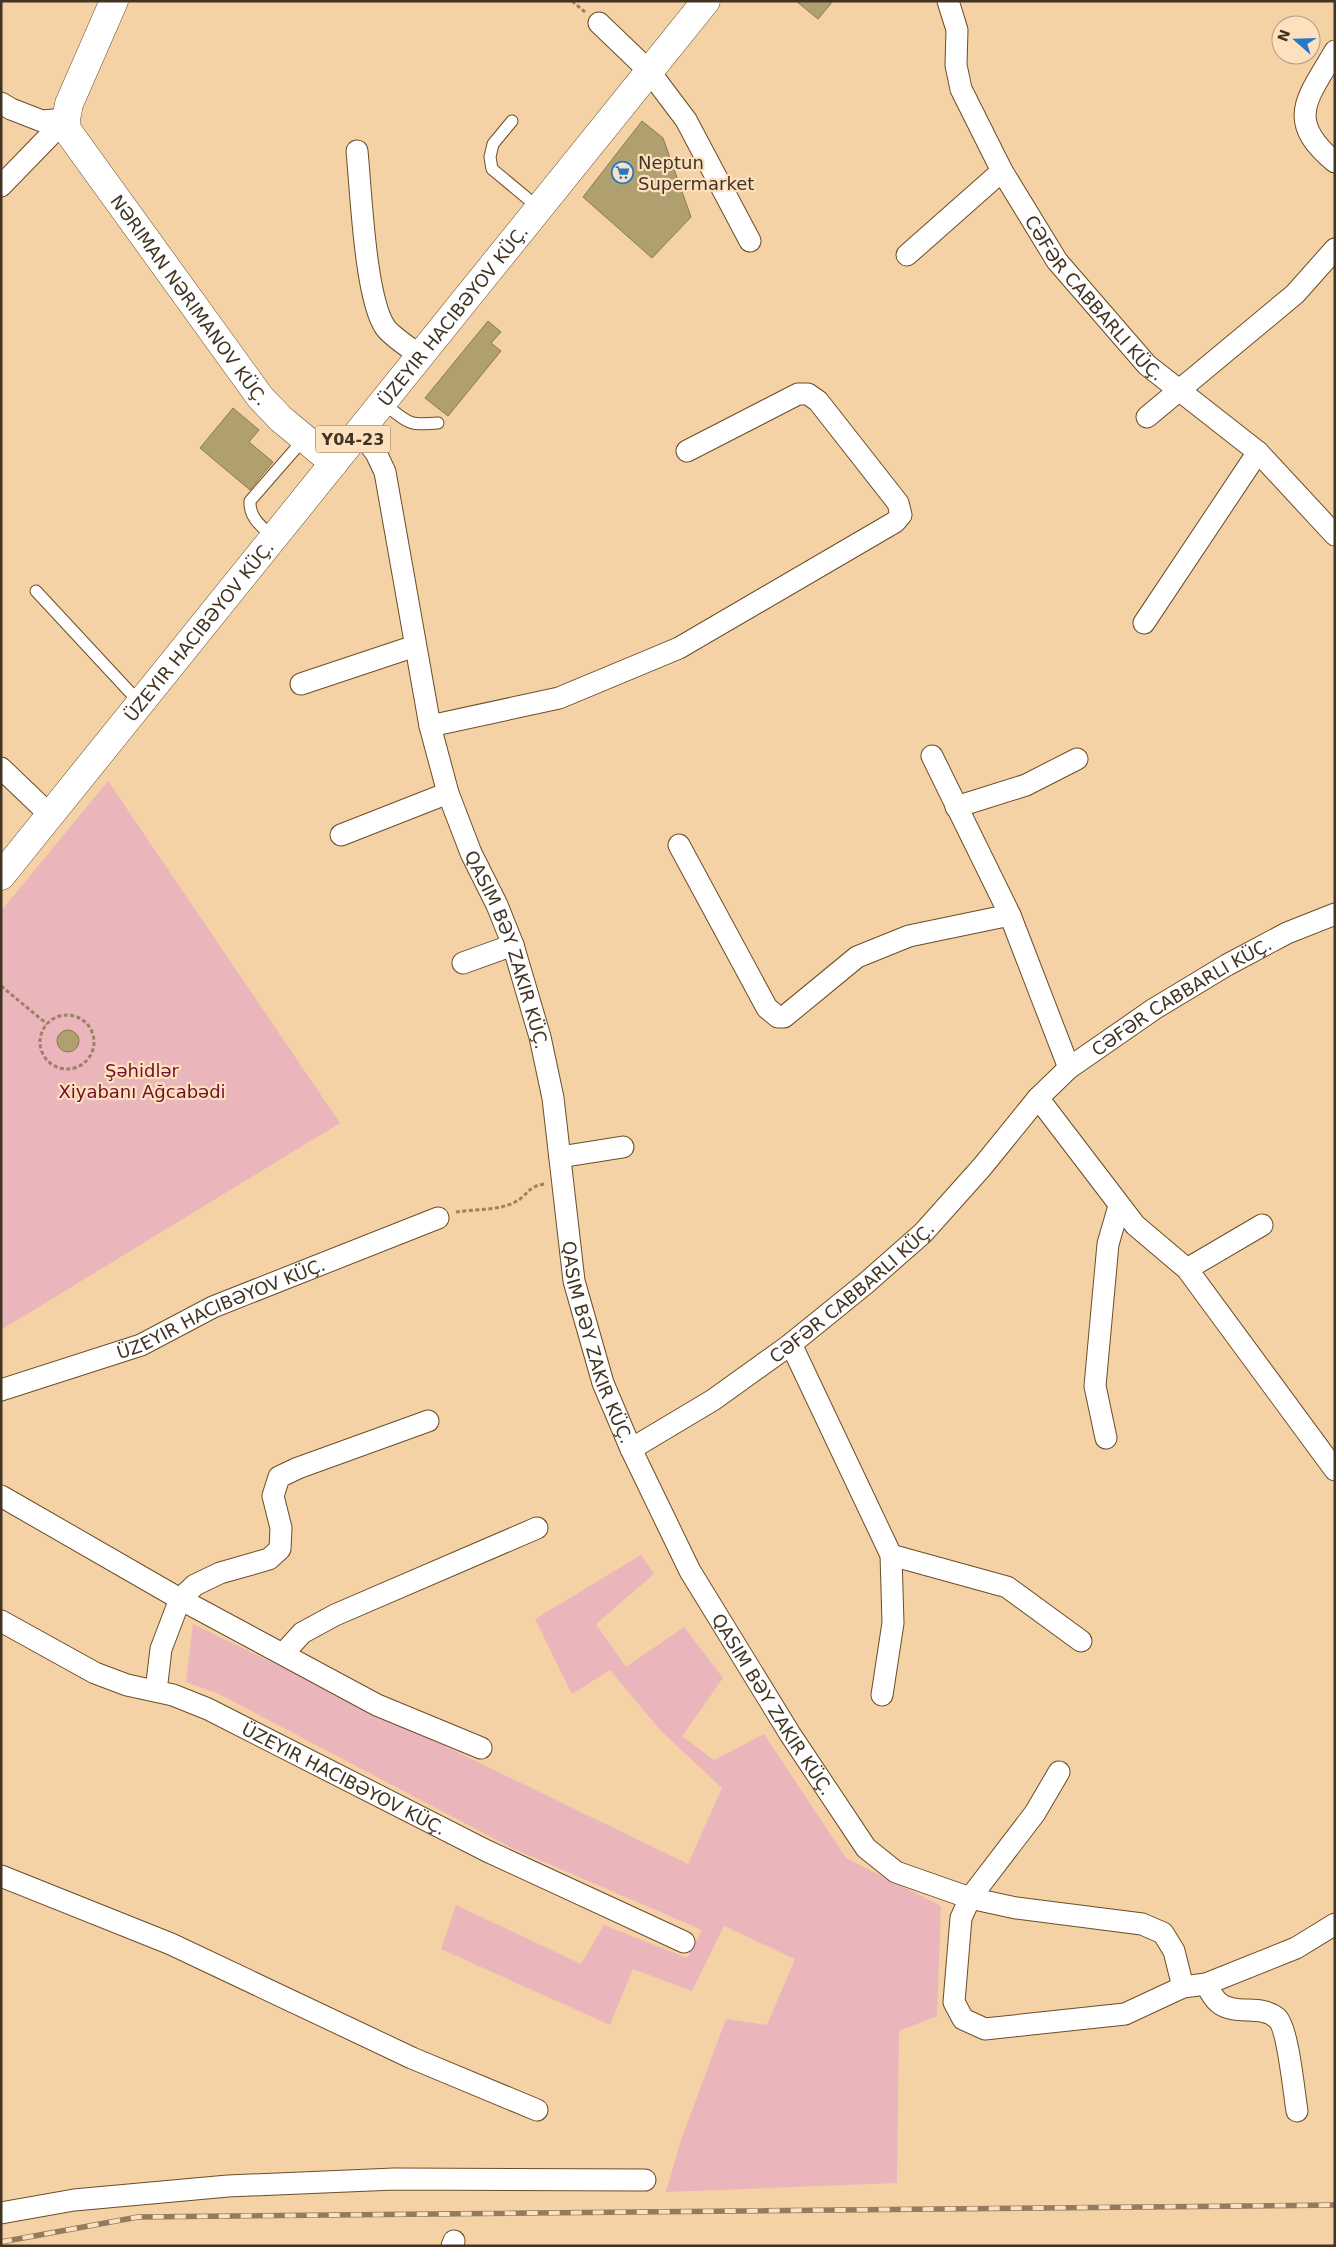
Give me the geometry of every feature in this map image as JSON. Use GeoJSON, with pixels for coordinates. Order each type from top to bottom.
{"type":"FeatureCollection","features":[{"type":"Feature","properties":{"kind":"main road"},"geometry":{"type":"LineString","coordinates":[[66,119],[70,104],[114,1]]}},
{"type":"Feature","properties":{"kind":"main road","name":"Y04-23"},"geometry":{"type":"LineString","coordinates":[[1,876],[650,71],[696,6]]}},
{"type":"Feature","properties":{"kind":"main road","name":"NƏRIMAN NƏRIMANOV KÜÇ."},"geometry":{"type":"LineString","coordinates":[[66,119],[67,130],[72,139],[260,397],[304,439],[334,463]]}},
{"type":"Feature","properties":{"kind":"street"},"geometry":{"type":"LineString","coordinates":[[948,1],[957,30],[956,64],[961,89],[1002,171],[1057,261],[1147,365],[1258,452],[1335,535]]}},
{"type":"Feature","properties":{"kind":"street"},"geometry":{"type":"LineString","coordinates":[[598,23],[650,71],[686,120],[750,241]]}},
{"type":"Feature","properties":{"kind":"street"},"geometry":{"type":"LineString","coordinates":[[1335,51],[1308,98],[1304,110],[1306,128],[1320,149],[1335,162]]}},
{"type":"Feature","properties":{"kind":"street"},"geometry":{"type":"LineString","coordinates":[[1,103],[10,109],[42,121],[66,119]]}},
{"type":"Feature","properties":{"kind":"street"},"geometry":{"type":"LineString","coordinates":[[1,186],[66,119]]}},
{"type":"Feature","properties":{"kind":"street"},"geometry":{"type":"LineString","coordinates":[[357,151],[369,270],[376,305],[385,327],[421,356]]}},
{"type":"Feature","properties":{"kind":"street"},"geometry":{"type":"LineString","coordinates":[[907,255],[1002,171]]}},
{"type":"Feature","properties":{"kind":"street"},"geometry":{"type":"LineString","coordinates":[[1147,416],[1295,294],[1335,249]]}},
{"type":"Feature","properties":{"kind":"street"},"geometry":{"type":"LineString","coordinates":[[430,726],[559,698],[679,648],[895,522],[901,514],[898,503],[818,400],[808,394],[798,394],[687,451]]}},
{"type":"Feature","properties":{"kind":"street"},"geometry":{"type":"LineString","coordinates":[[360,431],[376,453],[385,472],[430,726],[448,793],[471,853],[497,905],[513,945],[540,1037],[553,1098],[574,1281],[603,1383],[631,1450],[690,1572],[790,1734],[866,1848],[896,1872],[970,1898],[1016,1908],[1142,1924],[1163,1933],[1174,1951],[1183,1987]]}},
{"type":"Feature","properties":{"kind":"street"},"geometry":{"type":"LineString","coordinates":[[1144,622],[1258,452]]}},
{"type":"Feature","properties":{"kind":"street"},"geometry":{"type":"LineString","coordinates":[[301,684],[415,646]]}},
{"type":"Feature","properties":{"kind":"street"},"geometry":{"type":"LineString","coordinates":[[932,756],[1010,915],[1069,1068]]}},
{"type":"Feature","properties":{"kind":"street"},"geometry":{"type":"LineString","coordinates":[[956,807],[1026,785],[1077,759]]}},
{"type":"Feature","properties":{"kind":"street"},"geometry":{"type":"LineString","coordinates":[[1,768],[50,816]]}},
{"type":"Feature","properties":{"kind":"street"},"geometry":{"type":"LineString","coordinates":[[341,835],[448,793]]}},
{"type":"Feature","properties":{"kind":"street"},"geometry":{"type":"LineString","coordinates":[[679,845],[767,1008],[778,1017],[784,1016],[857,956],[909,936],[1010,915]]}},
{"type":"Feature","properties":{"kind":"street"},"geometry":{"type":"LineString","coordinates":[[631,1450],[714,1400],[791,1344],[865,1284],[923,1233],[982,1167],[1038,1098],[1069,1068],[1154,1009],[1227,965],[1287,934],[1335,914]]}},
{"type":"Feature","properties":{"kind":"street"},"geometry":{"type":"LineString","coordinates":[[463,963],[513,945]]}},
{"type":"Feature","properties":{"kind":"street"},"geometry":{"type":"LineString","coordinates":[[1038,1098],[1135,1225],[1187,1269],[1335,1470]]}},
{"type":"Feature","properties":{"kind":"street"},"geometry":{"type":"LineString","coordinates":[[560,1157],[623,1147]]}},
{"type":"Feature","properties":{"kind":"street"},"geometry":{"type":"LineString","coordinates":[[1106,1438],[1096,1386],[1108,1244],[1119,1206]]}},
{"type":"Feature","properties":{"kind":"street"},"geometry":{"type":"LineString","coordinates":[[1,1390],[141,1345],[213,1307],[438,1218]]}},
{"type":"Feature","properties":{"kind":"street"},"geometry":{"type":"LineString","coordinates":[[1187,1269],[1262,1225]]}},
{"type":"Feature","properties":{"kind":"street"},"geometry":{"type":"LineString","coordinates":[[791,1344],[891,1555],[893,1623],[882,1695]]}},
{"type":"Feature","properties":{"kind":"street"},"geometry":{"type":"LineString","coordinates":[[156,1691],[161,1649],[180,1599],[195,1585],[220,1572],[269,1559],[280,1549],[281,1528],[272,1496],[279,1477],[298,1468],[428,1421]]}},
{"type":"Feature","properties":{"kind":"street"},"geometry":{"type":"LineString","coordinates":[[1,1496],[180,1599],[377,1705],[482,1748]]}},
{"type":"Feature","properties":{"kind":"street"},"geometry":{"type":"LineString","coordinates":[[283,1654],[302,1633],[336,1615],[537,1528]]}},
{"type":"Feature","properties":{"kind":"street"},"geometry":{"type":"LineString","coordinates":[[891,1555],[1007,1587],[1081,1641]]}},
{"type":"Feature","properties":{"kind":"street"},"geometry":{"type":"LineString","coordinates":[[1,1621],[95,1673],[127,1685],[173,1695],[208,1709],[487,1851],[684,1942]]}},
{"type":"Feature","properties":{"kind":"street"},"geometry":{"type":"LineString","coordinates":[[1059,1772],[1036,1813],[970,1898],[961,1918],[954,2002],[963,2019],[986,2029],[1125,2014],[1183,1987],[1206,1984],[1296,1948],[1335,1924]]}},
{"type":"Feature","properties":{"kind":"street"},"geometry":{"type":"LineString","coordinates":[[1,1876],[171,1944],[412,2058],[536,2110]]}},
{"type":"Feature","properties":{"kind":"street"},"geometry":{"type":"LineString","coordinates":[[1206,1984],[1217,2002],[1228,2009],[1268,2012],[1278,2018],[1284,2030],[1297,2111]]}},
{"type":"Feature","properties":{"kind":"street"},"geometry":{"type":"LineString","coordinates":[[1,2213],[74,2200],[228,2186],[394,2179],[645,2180]]}},
{"type":"Feature","properties":{"kind":"lane"},"geometry":{"type":"LineString","coordinates":[[512,120],[493,144],[490,157],[492,169],[539,208]]}},
{"type":"Feature","properties":{"kind":"lane"},"geometry":{"type":"LineString","coordinates":[[383,403],[415,425],[438,423]]}},
{"type":"Feature","properties":{"kind":"lane"},"geometry":{"type":"LineString","coordinates":[[274,538],[252,517],[250,501],[304,439]]}},
{"type":"Feature","properties":{"kind":"lane"},"geometry":{"type":"LineString","coordinates":[[36,591],[140,703]]}},
{"type":"Feature","properties":{"kind":"path"},"geometry":{"type":"LineString","coordinates":[[1,986],[47,1024]]}},
{"type":"Feature","properties":{"kind":"path"},"geometry":{"type":"LineString","coordinates":[[69,1015],[84,1021],[89,1026],[94,1041],[90,1056],[78,1067],[70,1068],[62,1068],[48,1061],[44,1054],[41,1039],[47,1024],[61,1016],[69,1015]]}},
{"type":"Feature","properties":{"kind":"path"},"geometry":{"type":"LineString","coordinates":[[438,1218],[455,1212],[505,1206],[517,1202],[527,1191],[535,1186],[562,1182]]}},
{"type":"Feature","properties":{"kind":"green space","name":"Şəhidlər Xiyabanı Ağcabədi"},"geometry":{"type":"Polygon","coordinates":[[[108,781],[340,1123],[1,1330],[1,911],[108,781]]]}},
{"type":"Feature","properties":{"kind":"green space"},"geometry":{"type":"Polygon","coordinates":[[[641,1555],[654,1574],[596,1624],[626,1667],[684,1627],[723,1678],[682,1736],[714,1760],[764,1734],[846,1858],[941,1906],[937,2016],[899,2031],[897,2183],[666,2192],[681,2140],[726,2019],[767,2025],[795,1959],[724,1926],[692,1991],[633,1969],[610,2025],[441,1949],[456,1905],[581,1964],[604,1925],[687,1958],[702,1930],[514,1849],[219,1694],[186,1682],[193,1624],[688,1864],[722,1788],[661,1731],[610,1670],[572,1694],[535,1619],[641,1555]]]}},
{"type":"Feature","properties":{"kind":"building"},"geometry":{"type":"Polygon","coordinates":[[[796,1],[833,1],[818,19],[796,1]]]}},
{"type":"Feature","properties":{"kind":"building"},"geometry":{"type":"Polygon","coordinates":[[[642,121],[663,138],[691,217],[652,258],[583,197],[642,121]]]}},
{"type":"Feature","properties":{"kind":"building"},"geometry":{"type":"Polygon","coordinates":[[[488,321],[501,332],[491,343],[501,351],[448,416],[425,398],[488,321]]]}},
{"type":"Feature","properties":{"kind":"building"},"geometry":{"type":"Polygon","coordinates":[[[233,408],[259,430],[249,442],[273,462],[250,490],[200,448],[233,408]]]}},
{"type":"Feature","properties":{"kind":"building"},"geometry":{"type":"Polygon","coordinates":[[[64,1030],[72,1030],[79,1037],[79,1045],[72,1052],[64,1052],[57,1045],[57,1037],[64,1030]]]}},
{"type":"Feature","properties":{"kind":"railway"},"geometry":{"type":"LineString","coordinates":[[1,2242],[138,2217],[1335,2205]]}},
{"type":"Feature","properties":{"kind":"place","name":"Neptun Supermarket"},"geometry":{"type":"Point","coordinates":[622,172]}}]}
